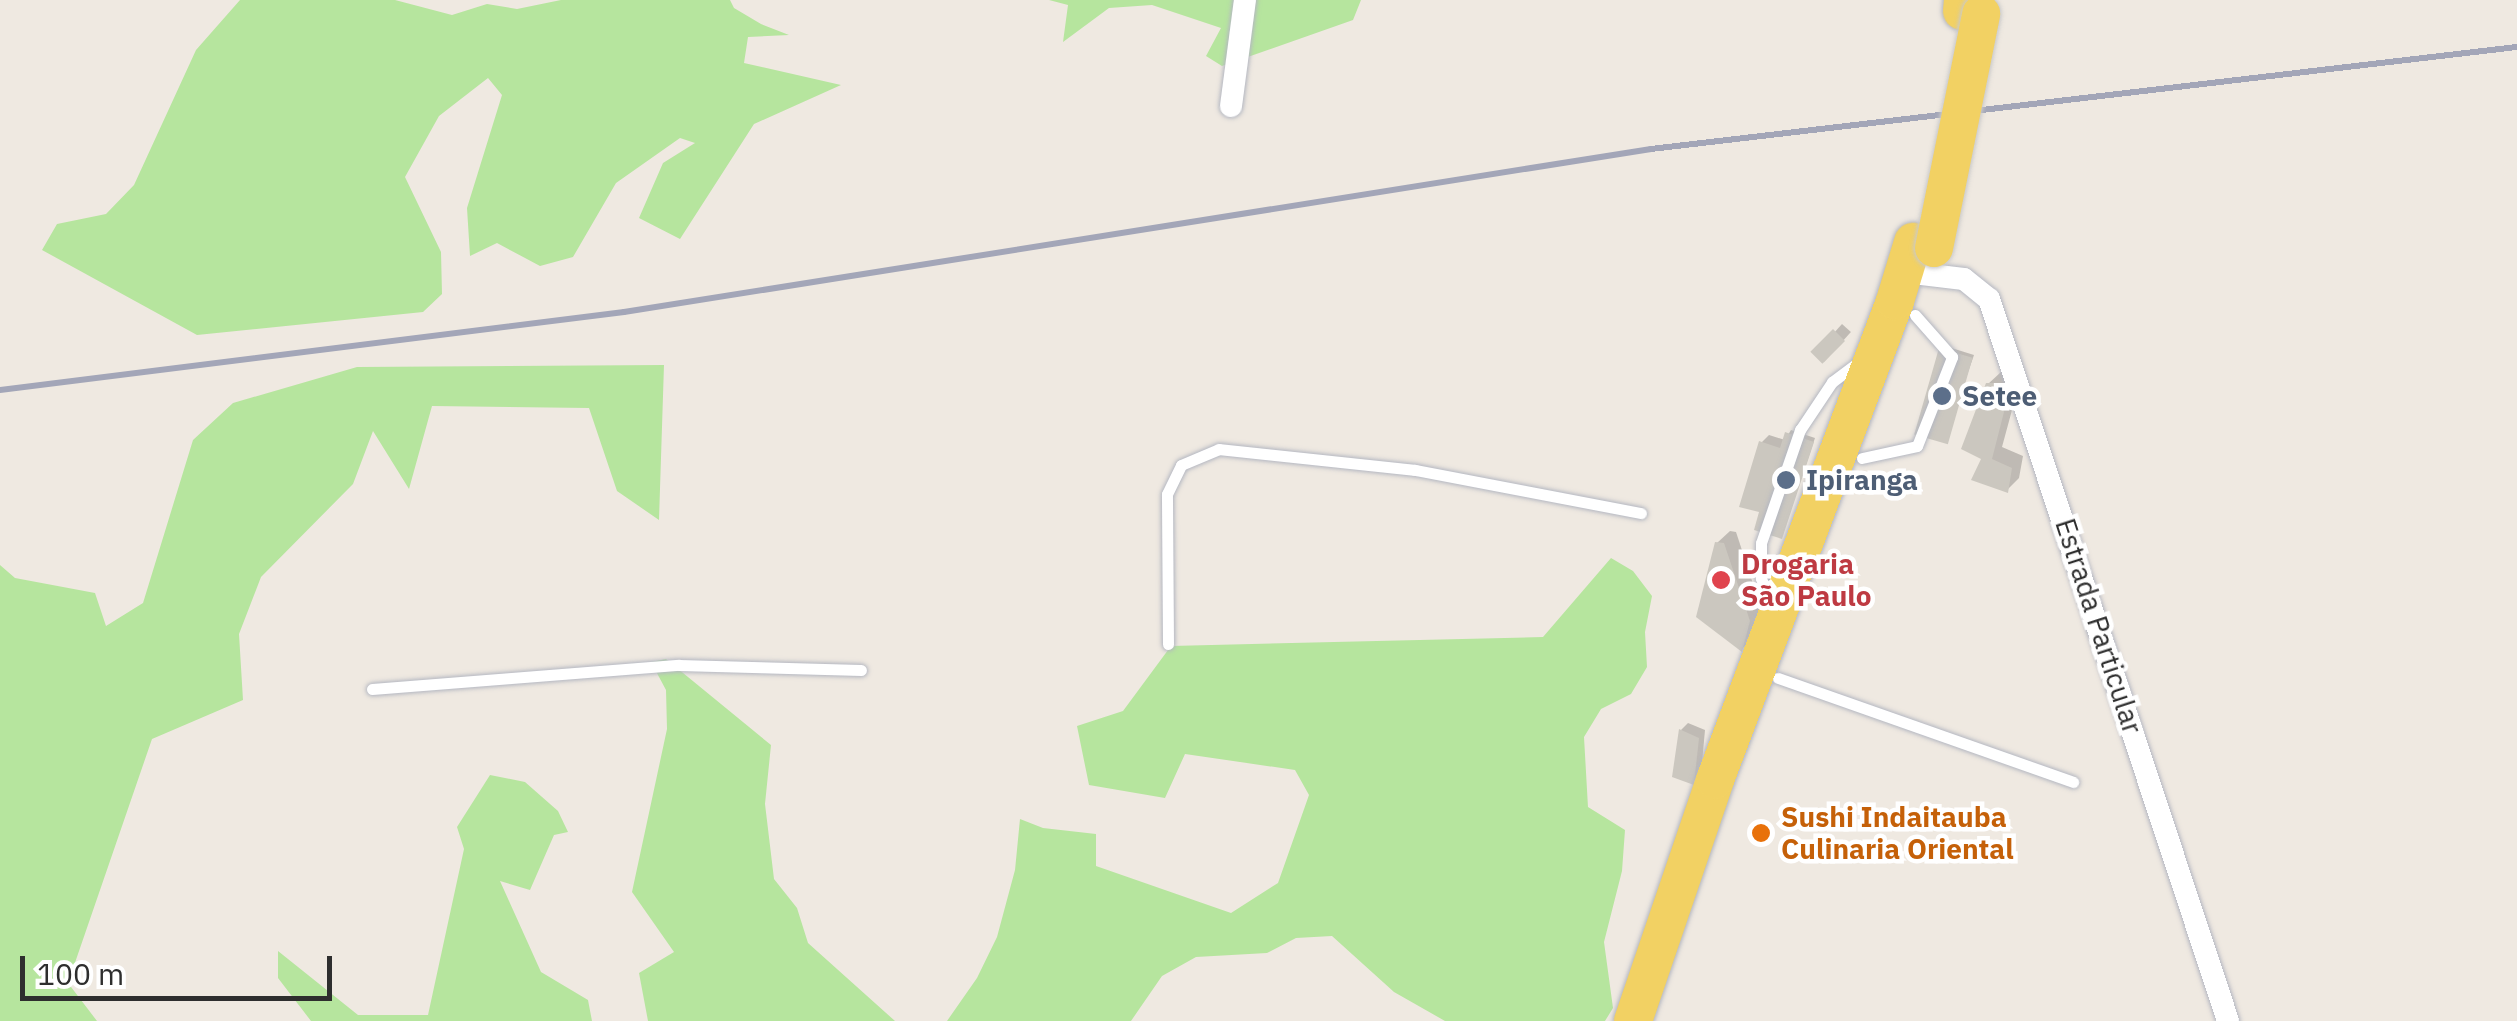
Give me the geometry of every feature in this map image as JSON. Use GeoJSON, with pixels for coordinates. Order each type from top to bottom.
{"type":"FeatureCollection","features":[{"type":"Feature","properties":{"kind":"main road"},"geometry":{"type":"LineString","coordinates":[[1656,1021],[1702,876],[1915,314],[1920,259],[1973,6]]}},
{"type":"Feature","properties":{"kind":"main road"},"geometry":{"type":"LineString","coordinates":[[1633,1021],[1875,348],[1920,259]]}},
{"type":"Feature","properties":{"kind":"street"},"geometry":{"type":"LineString","coordinates":[[1231,106],[1245,0]]}},
{"type":"Feature","properties":{"kind":"street","name":"Estrada Particular"},"geometry":{"type":"LineString","coordinates":[[1920,259],[1944,274],[1977,286],[1997,318],[2228,1021]]}},
{"type":"Feature","properties":{"kind":"lane"},"geometry":{"type":"LineString","coordinates":[[1168,644],[1167,494],[1182,465],[1218,449],[1415,470],[1641,513]]}},
{"type":"Feature","properties":{"kind":"lane"},"geometry":{"type":"LineString","coordinates":[[372,689],[679,665],[860,670]]}},
{"type":"Feature","properties":{"kind":"lane"},"geometry":{"type":"LineString","coordinates":[[1778,678],[2073,782]]}},
{"type":"Feature","properties":{"kind":"green space"},"geometry":{"type":"Polygon","coordinates":[[[240,0],[395,0],[452,15],[487,4],[517,9],[561,0],[730,0],[734,8],[789,35],[748,37],[744,63],[841,85],[754,124],[680,239],[639,218],[663,163],[695,143],[680,138],[616,183],[573,257],[540,266],[497,243],[470,256],[467,208],[502,95],[488,78],[439,116],[405,177],[441,252],[442,294],[423,312],[197,335],[42,250],[57,224],[106,214],[134,185],[196,50],[240,0]]]}},
{"type":"Feature","properties":{"kind":"green space"},"geometry":{"type":"Polygon","coordinates":[[[1049,0],[1361,0],[1353,20],[1222,66],[1206,56],[1221,28],[1152,5],[1109,8],[1063,42],[1068,5],[1049,0]]]}},
{"type":"Feature","properties":{"kind":"green space"},"geometry":{"type":"Polygon","coordinates":[[[664,365],[659,520],[617,491],[589,408],[432,406],[409,489],[373,431],[353,484],[261,577],[239,634],[243,700],[152,739],[68,983],[97,1021],[0,1021],[0,565],[15,578],[95,593],[106,626],[143,603],[193,440],[233,403],[357,367],[664,365]]]}},
{"type":"Feature","properties":{"kind":"green space"},"geometry":{"type":"Polygon","coordinates":[[[1611,558],[1633,571],[1652,596],[1645,632],[1647,667],[1631,694],[1601,709],[1584,737],[1588,807],[1625,830],[1622,871],[1604,942],[1613,1008],[1605,1021],[1445,1021],[1394,992],[1332,936],[1296,938],[1267,953],[1196,957],[1162,976],[1131,1021],[947,1021],[977,978],[997,937],[1015,870],[1020,819],[1043,828],[1096,834],[1096,866],[1231,913],[1278,883],[1309,795],[1295,770],[1185,754],[1165,798],[1089,785],[1077,726],[1123,711],[1171,646],[1543,637],[1611,558]]]}},
{"type":"Feature","properties":{"kind":"green space"},"geometry":{"type":"Polygon","coordinates":[[[666,659],[771,745],[765,804],[774,879],[797,908],[808,943],[895,1021],[648,1021],[639,973],[674,952],[632,892],[667,729],[666,690],[651,662],[666,659]]]}},
{"type":"Feature","properties":{"kind":"green space"},"geometry":{"type":"Polygon","coordinates":[[[490,775],[525,782],[558,811],[568,832],[554,835],[530,890],[500,881],[541,972],[588,1000],[592,1021],[311,1021],[278,978],[278,951],[358,1015],[428,1015],[464,849],[457,827],[490,775]]]}},
{"type":"Feature","properties":{"kind":"building"},"geometry":{"type":"Polygon","coordinates":[[[1833,329],[1845,341],[1822,364],[1810,352],[1833,329]]]}},
{"type":"Feature","properties":{"kind":"building","name":"Setee"},"geometry":{"type":"Polygon","coordinates":[[[1939,348],[1973,358],[1948,444],[1914,435],[1939,348]]]}},
{"type":"Feature","properties":{"kind":"building"},"geometry":{"type":"Polygon","coordinates":[[[1986,383],[1996,383],[2004,412],[1992,459],[2012,468],[2008,493],[1971,480],[1981,459],[1961,449],[1986,383]]]}},
{"type":"Feature","properties":{"kind":"building","name":"Ipiranga"},"geometry":{"type":"Polygon","coordinates":[[[1785,432],[1814,442],[1782,539],[1754,530],[1759,512],[1739,507],[1759,441],[1780,448],[1785,432]]]}},
{"type":"Feature","properties":{"kind":"building","name":"Drogaria São Paulo"},"geometry":{"type":"Polygon","coordinates":[[[1715,542],[1724,543],[1750,621],[1742,652],[1696,617],[1715,542]]]}},
{"type":"Feature","properties":{"kind":"building"},"geometry":{"type":"Polygon","coordinates":[[[1679,729],[1699,738],[1694,785],[1672,777],[1679,729]]]}},
{"type":"Feature","properties":{"kind":"railway"},"geometry":{"type":"LineString","coordinates":[[0,390],[624,312],[1651,149],[2517,47]]}},
{"type":"Feature","properties":{"kind":"place","name":"Setee"},"geometry":{"type":"Point","coordinates":[1942,396]}},
{"type":"Feature","properties":{"kind":"place","name":"Ipiranga"},"geometry":{"type":"Point","coordinates":[1786,480]}},
{"type":"Feature","properties":{"kind":"place","name":"Drogaria São Paulo"},"geometry":{"type":"Point","coordinates":[1721,580]}},
{"type":"Feature","properties":{"kind":"place","name":"Sushi Indaitauba Culinaria Oriental"},"geometry":{"type":"Point","coordinates":[1761,833]}}]}
